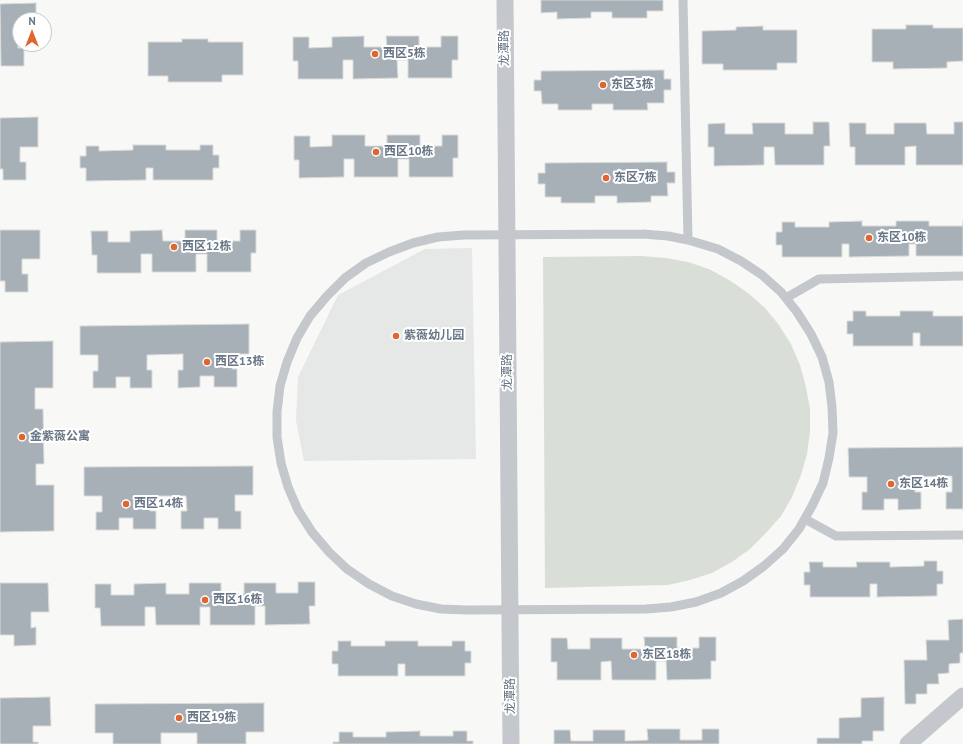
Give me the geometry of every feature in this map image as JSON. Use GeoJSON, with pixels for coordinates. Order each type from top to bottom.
{"type":"FeatureCollection","features":[{"type":"Feature","properties":{"kind":"street","name":"龙潭路"},"geometry":{"type":"LineString","coordinates":[[505,0],[511,744]]}},
{"type":"Feature","properties":{"kind":"street"},"geometry":{"type":"LineString","coordinates":[[908,744],[963,696]]}},
{"type":"Feature","properties":{"kind":"lane"},"geometry":{"type":"LineString","coordinates":[[683,0],[688,240]]}},
{"type":"Feature","properties":{"kind":"lane"},"geometry":{"type":"LineString","coordinates":[[643,234],[668,236],[688,240],[718,249],[741,261],[762,275],[798,312],[822,357],[829,382],[833,433],[829,458],[823,483],[799,529],[783,549],[744,581],[721,593],[696,602],[671,607],[646,609],[441,609],[416,604],[392,596],[369,584],[348,569],[329,552],[312,532],[298,510],[288,487],[281,463],[277,437],[277,412],[280,386],[287,362],[297,338],[314,311],[345,278],[366,263],[389,252],[413,243],[438,237],[464,235],[507,235],[643,234]]}},
{"type":"Feature","properties":{"kind":"lane"},"geometry":{"type":"LineString","coordinates":[[786,298],[819,279],[963,276]]}},
{"type":"Feature","properties":{"kind":"lane"},"geometry":{"type":"LineString","coordinates":[[805,519],[836,536],[963,535]]}},
{"type":"Feature","properties":{"kind":"shaded area","name":"紫薇幼儿园"},"geometry":{"type":"Polygon","coordinates":[[[472,248],[476,459],[304,461],[296,420],[298,377],[338,295],[425,249],[472,248]]]}},
{"type":"Feature","properties":{"kind":"shaded area"},"geometry":{"type":"Polygon","coordinates":[[[642,256],[688,262],[709,269],[748,293],[765,308],[779,325],[791,344],[800,365],[810,409],[810,432],[807,454],[801,475],[792,497],[781,516],[766,533],[750,549],[732,562],[712,573],[668,585],[545,588],[543,257],[642,256]]]}},
{"type":"Feature","properties":{"kind":"building"},"geometry":{"type":"Polygon","coordinates":[[[541,0],[663,0],[663,11],[647,11],[647,18],[612,18],[612,12],[591,12],[591,18],[557,19],[557,12],[541,13],[541,0]]]}},
{"type":"Feature","properties":{"kind":"building"},"geometry":{"type":"Polygon","coordinates":[[[36,3],[36,12],[12,12],[12,52],[24,52],[24,66],[1,66],[0,4],[36,3]]]}},
{"type":"Feature","properties":{"kind":"building"},"geometry":{"type":"Polygon","coordinates":[[[906,25],[933,25],[933,28],[963,28],[963,61],[947,62],[947,68],[893,69],[893,62],[872,62],[872,29],[906,29],[906,25]]]}},
{"type":"Feature","properties":{"kind":"building"},"geometry":{"type":"Polygon","coordinates":[[[763,26],[763,30],[797,30],[797,63],[777,63],[777,70],[723,70],[723,64],[702,64],[702,31],[736,30],[736,27],[763,26]]]}},
{"type":"Feature","properties":{"kind":"building","name":"西区5栋"},"geometry":{"type":"Polygon","coordinates":[[[364,36],[364,47],[387,47],[386,36],[419,36],[419,47],[441,47],[441,36],[458,36],[458,60],[452,60],[452,78],[408,78],[408,60],[397,60],[398,78],[353,79],[353,60],[343,60],[343,79],[298,79],[298,61],[293,61],[293,37],[309,37],[309,48],[332,47],[332,37],[364,36]]]}},
{"type":"Feature","properties":{"kind":"building"},"geometry":{"type":"Polygon","coordinates":[[[182,39],[208,39],[208,42],[243,42],[243,75],[222,75],[222,82],[168,82],[168,76],[148,76],[148,42],[182,42],[182,39]]]}},
{"type":"Feature","properties":{"kind":"building","name":"东区3栋"},"geometry":{"type":"Polygon","coordinates":[[[664,70],[664,79],[671,79],[671,90],[664,90],[664,103],[647,103],[648,110],[613,110],[613,104],[592,104],[592,110],[558,110],[558,104],[542,104],[541,91],[534,91],[534,80],[541,80],[541,71],[664,70]]]}},
{"type":"Feature","properties":{"kind":"building"},"geometry":{"type":"Polygon","coordinates":[[[38,117],[38,147],[20,147],[20,162],[26,162],[26,180],[3,180],[3,169],[0,169],[0,118],[38,117]]]}},
{"type":"Feature","properties":{"kind":"building"},"geometry":{"type":"Polygon","coordinates":[[[813,122],[829,122],[830,146],[824,146],[824,165],[775,165],[774,147],[764,147],[764,165],[714,166],[714,147],[708,147],[708,124],[725,123],[725,134],[753,134],[752,123],[785,123],[785,134],[813,134],[813,122]]]}},
{"type":"Feature","properties":{"kind":"building"},"geometry":{"type":"Polygon","coordinates":[[[954,122],[963,122],[963,165],[916,165],[916,146],[905,147],[905,165],[855,165],[855,147],[850,147],[849,123],[866,123],[866,134],[894,134],[894,123],[926,123],[927,134],[954,134],[954,122]]]}},
{"type":"Feature","properties":{"kind":"building","name":"西区10栋"},"geometry":{"type":"Polygon","coordinates":[[[332,135],[365,135],[365,146],[387,146],[387,135],[420,135],[420,146],[442,146],[442,135],[458,135],[458,158],[453,158],[453,177],[409,177],[409,159],[398,159],[398,177],[354,177],[354,159],[344,159],[344,177],[299,178],[299,160],[294,160],[294,136],[310,136],[310,147],[332,146],[332,135]]]}},
{"type":"Feature","properties":{"kind":"building"},"geometry":{"type":"Polygon","coordinates":[[[133,145],[166,145],[166,150],[200,150],[200,145],[213,145],[213,155],[219,155],[219,168],[213,168],[213,180],[153,180],[153,168],[146,168],[146,180],[86,181],[86,168],[80,168],[80,156],[86,156],[86,146],[99,146],[99,151],[133,150],[133,145]]]}},
{"type":"Feature","properties":{"kind":"building","name":"东区7栋"},"geometry":{"type":"Polygon","coordinates":[[[667,162],[667,172],[675,172],[675,183],[667,183],[668,196],[651,196],[651,202],[617,203],[617,196],[595,196],[595,203],[561,203],[561,197],[545,197],[545,184],[538,184],[538,173],[545,173],[545,163],[667,162]]]}},
{"type":"Feature","properties":{"kind":"building","name":"东区10栋"},"geometry":{"type":"Polygon","coordinates":[[[862,221],[862,226],[896,226],[896,221],[929,221],[929,226],[963,226],[963,256],[916,256],[916,244],[909,244],[909,256],[849,257],[849,244],[842,244],[842,257],[782,257],[782,245],[776,245],[776,232],[782,232],[782,222],[795,222],[795,227],[829,227],[829,222],[862,221]]]}},
{"type":"Feature","properties":{"kind":"building"},"geometry":{"type":"Polygon","coordinates":[[[0,230],[40,230],[40,259],[22,259],[22,274],[28,274],[28,292],[5,292],[5,281],[0,281],[0,230]]]}},
{"type":"Feature","properties":{"kind":"building","name":"西区12栋"},"geometry":{"type":"Polygon","coordinates":[[[162,230],[163,241],[185,241],[185,230],[217,230],[217,241],[240,241],[240,230],[256,230],[256,253],[251,253],[251,272],[207,272],[207,254],[196,254],[196,272],[152,272],[152,254],[141,254],[141,273],[97,273],[97,255],[92,255],[91,231],[108,231],[108,242],[130,242],[130,231],[162,230]]]}},
{"type":"Feature","properties":{"kind":"building"},"geometry":{"type":"Polygon","coordinates":[[[853,311],[866,311],[866,316],[900,316],[900,311],[933,311],[933,316],[963,316],[963,346],[920,346],[920,333],[913,333],[913,346],[853,346],[853,334],[847,334],[847,321],[853,321],[853,311]]]}},
{"type":"Feature","properties":{"kind":"building","name":"西区13栋"},"geometry":{"type":"Polygon","coordinates":[[[249,324],[249,354],[231,354],[232,369],[237,369],[237,387],[214,387],[214,376],[200,376],[200,387],[178,388],[178,370],[183,370],[183,354],[147,355],[147,370],[152,370],[152,388],[130,388],[130,377],[116,377],[116,388],[93,388],[93,371],[98,371],[98,355],[80,355],[80,326],[249,324]]]}},
{"type":"Feature","properties":{"kind":"building","name":"金紫薇公寓"},"geometry":{"type":"Polygon","coordinates":[[[53,341],[53,388],[35,388],[35,409],[43,409],[44,464],[36,464],[36,485],[54,485],[54,531],[0,532],[0,342],[53,341]]]}},
{"type":"Feature","properties":{"kind":"building","name":"东区14栋"},"geometry":{"type":"Polygon","coordinates":[[[963,447],[963,509],[946,509],[946,492],[952,492],[952,476],[915,477],[915,492],[921,492],[921,509],[898,510],[898,499],[884,499],[884,510],[862,510],[862,492],[867,492],[867,477],[849,477],[848,448],[963,447]]]}},
{"type":"Feature","properties":{"kind":"building","name":"西区14栋"},"geometry":{"type":"Polygon","coordinates":[[[253,466],[253,495],[235,495],[235,511],[241,511],[241,529],[218,529],[218,518],[204,518],[204,529],[181,529],[181,511],[187,511],[186,496],[150,496],[150,511],[156,511],[156,529],[133,529],[133,518],[119,518],[119,530],[96,530],[96,512],[102,512],[102,496],[84,496],[84,467],[253,466]]]}},
{"type":"Feature","properties":{"kind":"building"},"geometry":{"type":"Polygon","coordinates":[[[924,561],[937,561],[937,571],[943,571],[943,584],[937,584],[937,596],[877,597],[877,584],[870,584],[870,597],[810,597],[810,585],[804,585],[804,572],[810,572],[809,562],[823,562],[823,567],[857,567],[856,562],[890,562],[890,567],[924,566],[924,561]]]}},
{"type":"Feature","properties":{"kind":"building","name":"西区16栋"},"geometry":{"type":"Polygon","coordinates":[[[298,582],[315,582],[315,606],[309,606],[310,624],[265,625],[265,606],[255,606],[255,625],[210,625],[210,607],[200,607],[200,625],[156,625],[155,607],[145,607],[145,626],[101,626],[100,608],[95,608],[95,584],[111,584],[111,595],[134,595],[134,584],[166,583],[166,594],[189,594],[189,583],[221,583],[221,594],[244,594],[244,583],[276,583],[276,593],[298,593],[298,582]]]}},
{"type":"Feature","properties":{"kind":"building"},"geometry":{"type":"Polygon","coordinates":[[[0,583],[48,583],[49,612],[31,612],[31,628],[36,627],[36,645],[14,646],[14,635],[0,635],[0,583]]]}},
{"type":"Feature","properties":{"kind":"building"},"geometry":{"type":"Polygon","coordinates":[[[963,619],[963,653],[960,653],[960,663],[949,664],[949,673],[938,674],[939,684],[927,684],[927,694],[916,694],[916,704],[905,704],[904,660],[927,660],[926,640],[949,640],[948,620],[963,619]]]}},
{"type":"Feature","properties":{"kind":"building","name":"东区18栋"},"geometry":{"type":"Polygon","coordinates":[[[644,637],[677,637],[677,648],[699,648],[699,637],[716,637],[716,661],[711,661],[711,679],[667,680],[666,661],[656,661],[656,680],[612,680],[611,661],[601,662],[601,680],[557,680],[557,662],[551,662],[551,638],[567,638],[568,649],[590,649],[590,638],[622,638],[622,649],[645,649],[644,637]]]}},
{"type":"Feature","properties":{"kind":"building"},"geometry":{"type":"Polygon","coordinates":[[[338,641],[351,641],[351,646],[385,646],[385,641],[418,641],[418,646],[452,646],[452,641],[465,641],[465,651],[471,651],[471,663],[465,663],[465,676],[405,676],[405,664],[398,664],[398,676],[338,676],[338,664],[332,664],[332,651],[338,651],[338,641]]]}},
{"type":"Feature","properties":{"kind":"building"},"geometry":{"type":"Polygon","coordinates":[[[50,697],[51,726],[33,726],[33,742],[38,742],[38,744],[0,744],[0,698],[50,697]]]}},
{"type":"Feature","properties":{"kind":"building"},"geometry":{"type":"Polygon","coordinates":[[[884,697],[884,731],[873,731],[873,741],[862,741],[862,744],[817,744],[817,738],[839,738],[839,718],[861,717],[861,698],[884,697]]]}},
{"type":"Feature","properties":{"kind":"building","name":"西区19栋"},"geometry":{"type":"Polygon","coordinates":[[[264,703],[264,732],[246,732],[246,744],[197,744],[197,733],[161,733],[161,744],[113,744],[113,733],[95,733],[95,704],[264,703]]]}},
{"type":"Feature","properties":{"kind":"building"},"geometry":{"type":"Polygon","coordinates":[[[647,729],[680,729],[680,740],[702,740],[702,729],[719,729],[719,744],[554,744],[554,730],[570,730],[571,741],[593,741],[593,730],[625,730],[625,741],[648,740],[647,729]]]}},
{"type":"Feature","properties":{"kind":"building"},"geometry":{"type":"Polygon","coordinates":[[[420,731],[420,736],[453,736],[453,731],[467,731],[467,741],[473,741],[473,744],[333,744],[333,742],[339,742],[339,732],[353,732],[353,737],[386,737],[386,732],[420,731]]]}},
{"type":"Feature","properties":{"kind":"place","name":"西区5栋"},"geometry":{"type":"Point","coordinates":[375,54]}},
{"type":"Feature","properties":{"kind":"place","name":"东区3栋"},"geometry":{"type":"Point","coordinates":[603,85]}},
{"type":"Feature","properties":{"kind":"place","name":"西区10栋"},"geometry":{"type":"Point","coordinates":[376,152]}},
{"type":"Feature","properties":{"kind":"place","name":"东区7栋"},"geometry":{"type":"Point","coordinates":[606,178]}},
{"type":"Feature","properties":{"kind":"place","name":"东区10栋"},"geometry":{"type":"Point","coordinates":[869,238]}},
{"type":"Feature","properties":{"kind":"place","name":"西区12栋"},"geometry":{"type":"Point","coordinates":[174,247]}},
{"type":"Feature","properties":{"kind":"place","name":"紫薇幼儿园"},"geometry":{"type":"Point","coordinates":[396,336]}},
{"type":"Feature","properties":{"kind":"place","name":"西区13栋"},"geometry":{"type":"Point","coordinates":[207,362]}},
{"type":"Feature","properties":{"kind":"place","name":"金紫薇公寓"},"geometry":{"type":"Point","coordinates":[22,437]}},
{"type":"Feature","properties":{"kind":"place","name":"东区14栋"},"geometry":{"type":"Point","coordinates":[891,484]}},
{"type":"Feature","properties":{"kind":"place","name":"西区14栋"},"geometry":{"type":"Point","coordinates":[126,504]}},
{"type":"Feature","properties":{"kind":"place","name":"西区16栋"},"geometry":{"type":"Point","coordinates":[205,600]}},
{"type":"Feature","properties":{"kind":"place","name":"东区18栋"},"geometry":{"type":"Point","coordinates":[634,655]}},
{"type":"Feature","properties":{"kind":"place","name":"西区19栋"},"geometry":{"type":"Point","coordinates":[179,718]}}]}
